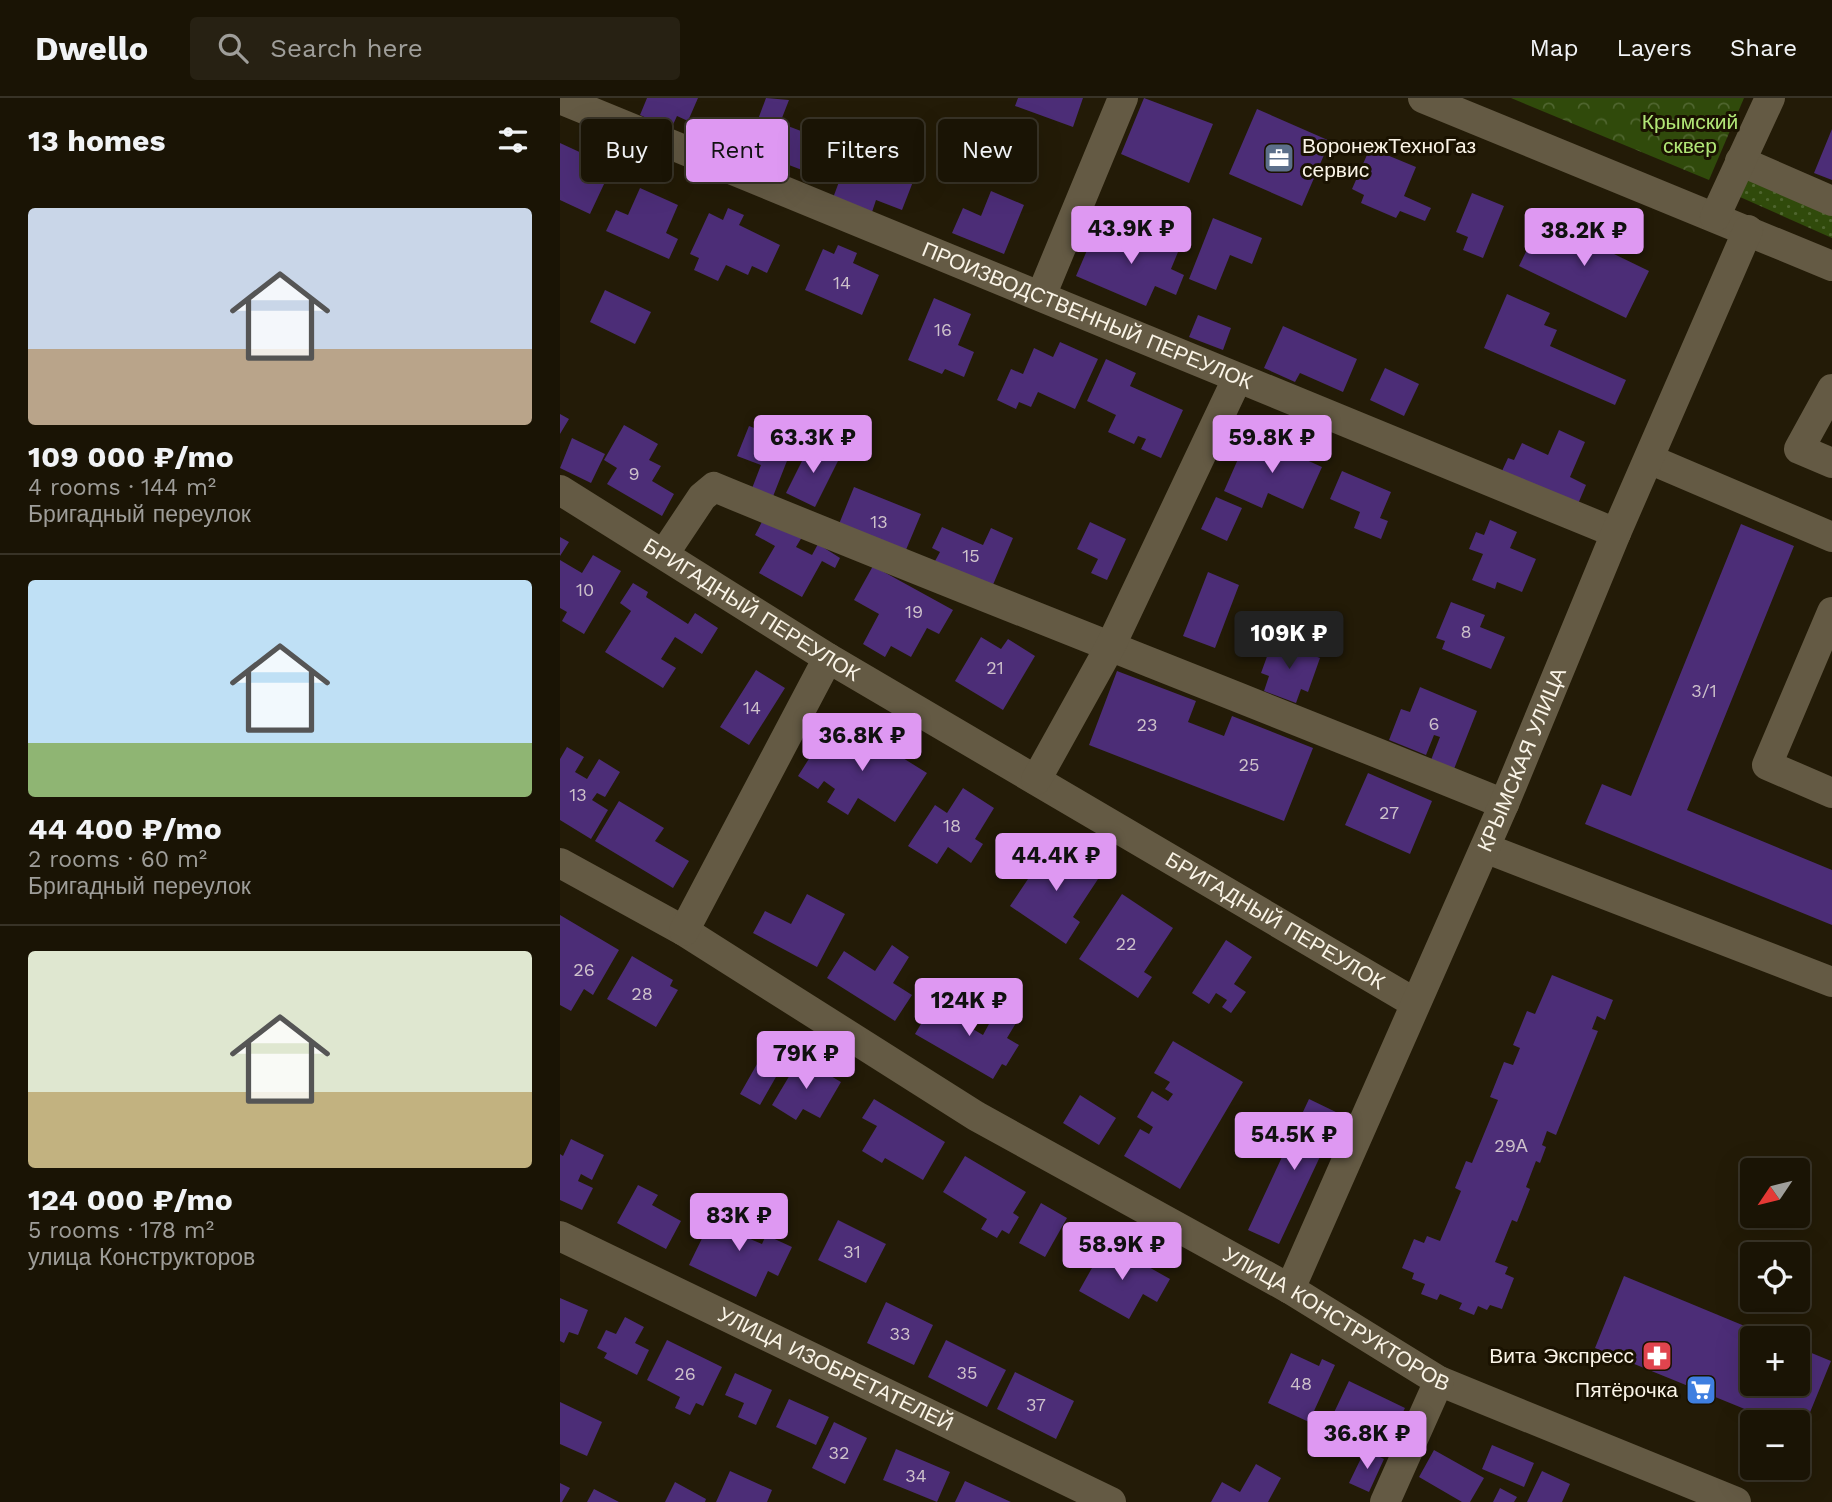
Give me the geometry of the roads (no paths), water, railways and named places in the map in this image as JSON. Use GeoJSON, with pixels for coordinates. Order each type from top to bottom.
{"type":"FeatureCollection","features":[{"type":"Feature","properties":{"kind":"street"},"geometry":{"type":"LineString","coordinates":[[1041,296],[1123,98]]}},
{"type":"Feature","properties":{"kind":"street"},"geometry":{"type":"LineString","coordinates":[[1423,98],[1832,266]]}},
{"type":"Feature","properties":{"kind":"street"},"geometry":{"type":"LineString","coordinates":[[1715,217],[1770,98]]}},
{"type":"Feature","properties":{"kind":"street","name":"ПРОИЗВОДСТВЕННЫЙ ПЕРЕУЛОК"},"geometry":{"type":"LineString","coordinates":[[560,100],[1616,533]]}},
{"type":"Feature","properties":{"kind":"street"},"geometry":{"type":"LineString","coordinates":[[1740,161],[1832,201]]}},
{"type":"Feature","properties":{"kind":"street","name":"КРЫМСКАЯ УЛИЦА"},"geometry":{"type":"LineString","coordinates":[[1290,1289],[1485,848],[1616,533],[1748,230]]}},
{"type":"Feature","properties":{"kind":"street"},"geometry":{"type":"LineString","coordinates":[[1036,780],[1111,645],[1237,379]]}},
{"type":"Feature","properties":{"kind":"street"},"geometry":{"type":"LineString","coordinates":[[1832,389],[1798,449],[1832,463]]}},
{"type":"Feature","properties":{"kind":"street"},"geometry":{"type":"LineString","coordinates":[[1648,459],[1832,537]]}},
{"type":"Feature","properties":{"kind":"street"},"geometry":{"type":"LineString","coordinates":[[664,554],[702,497],[714,486],[916,571],[1111,645],[1504,804]]}},
{"type":"Feature","properties":{"kind":"street","name":"БРИГАДНЫЙ ПЕРЕУЛОК"},"geometry":{"type":"LineString","coordinates":[[560,490],[828,658],[1415,1003]]}},
{"type":"Feature","properties":{"kind":"street"},"geometry":{"type":"LineString","coordinates":[[1832,612],[1767,765],[1832,793]]}},
{"type":"Feature","properties":{"kind":"street"},"geometry":{"type":"LineString","coordinates":[[684,931],[828,658]]}},
{"type":"Feature","properties":{"kind":"street"},"geometry":{"type":"LineString","coordinates":[[1485,848],[1832,982]]}},
{"type":"Feature","properties":{"kind":"street","name":"УЛИЦА КОНСТРУКТОРОВ"},"geometry":{"type":"LineString","coordinates":[[560,863],[684,931],[976,1116],[1290,1289],[1439,1381],[1736,1502]]}},
{"type":"Feature","properties":{"kind":"street","name":"УЛИЦА ИЗОБРЕТАТЕЛЕЙ"},"geometry":{"type":"LineString","coordinates":[[560,1236],[1111,1502]]}},
{"type":"Feature","properties":{"kind":"street"},"geometry":{"type":"LineString","coordinates":[[1385,1502],[1439,1381]]}},
{"type":"Feature","properties":{"kind":"place","name":"ВоронежТехноГаз сервис"},"geometry":{"type":"Point","coordinates":[1279,158]}},
{"type":"Feature","properties":{"kind":"place","name":"Вита Экспресс"},"geometry":{"type":"Point","coordinates":[1657,1356]}},
{"type":"Feature","properties":{"kind":"place","name":"Пятёрочка"},"geometry":{"type":"Point","coordinates":[1701,1390]}},
{"type":"Feature","properties":{"kind":"park label","name":"Крымский сквер"},"geometry":{"type":"Point","coordinates":[1690,134]}}]}
